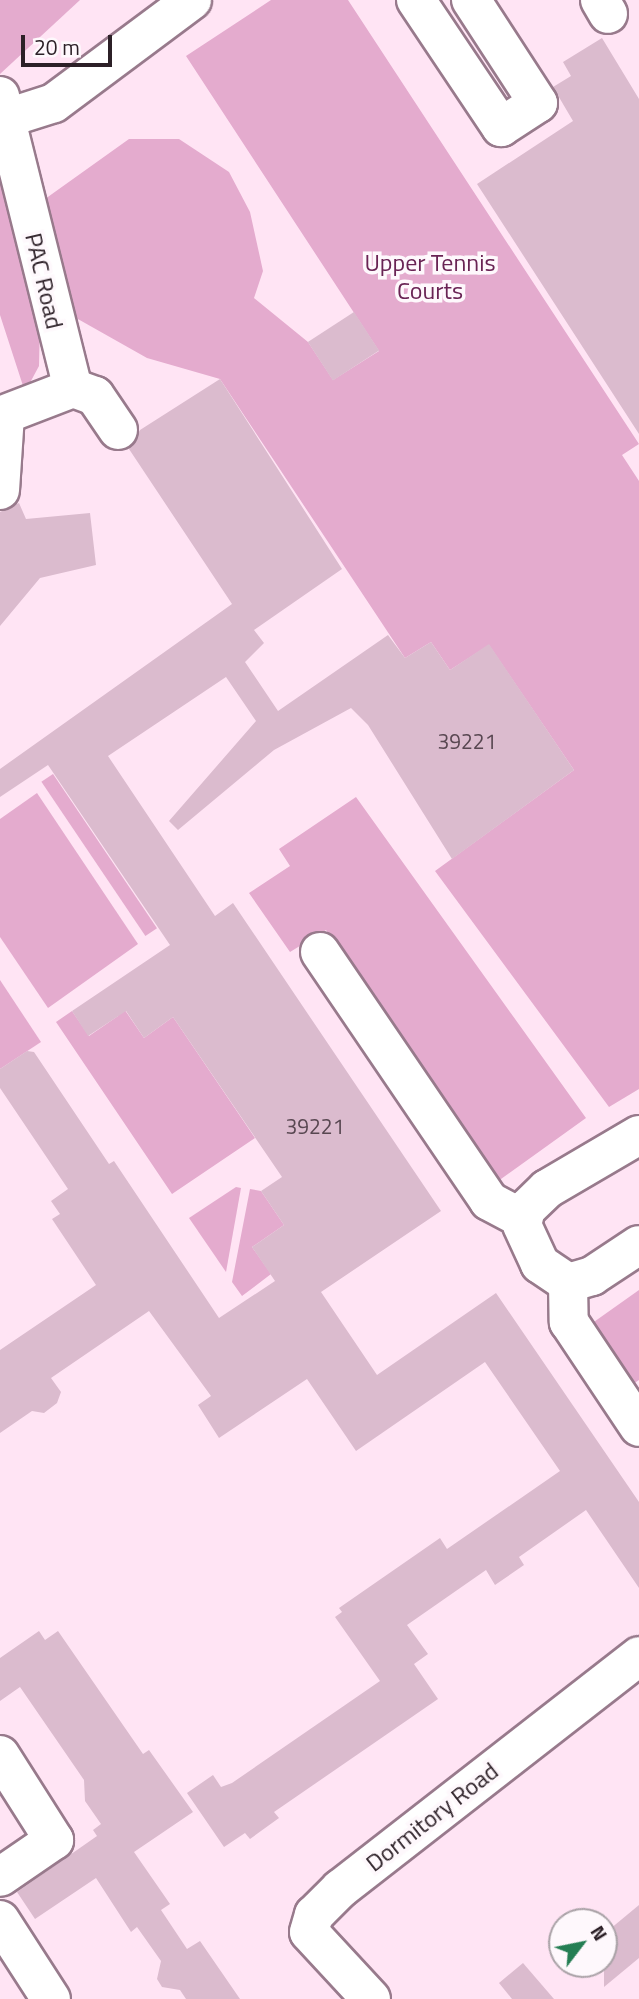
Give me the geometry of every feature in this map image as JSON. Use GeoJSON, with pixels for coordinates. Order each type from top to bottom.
{"type":"FeatureCollection","features":[{"type":"Feature","properties":{"kind":"street"},"geometry":{"type":"LineString","coordinates":[[3,107],[54,103],[192,0]]}},
{"type":"Feature","properties":{"kind":"street"},"geometry":{"type":"LineString","coordinates":[[416,0],[500,127],[538,103],[471,0]]}},
{"type":"Feature","properties":{"kind":"street","name":"PAC Road"},"geometry":{"type":"LineString","coordinates":[[3,107],[73,388]]}},
{"type":"Feature","properties":{"kind":"street"},"geometry":{"type":"LineString","coordinates":[[0,490],[2,415],[73,388],[95,396],[118,430]]}},
{"type":"Feature","properties":{"kind":"street"},"geometry":{"type":"LineString","coordinates":[[320,952],[489,1201],[523,1219],[533,1254],[552,1276],[568,1283],[592,1276],[639,1245]]}},
{"type":"Feature","properties":{"kind":"street"},"geometry":{"type":"LineString","coordinates":[[523,1219],[547,1189],[639,1135]]}},
{"type":"Feature","properties":{"kind":"street"},"geometry":{"type":"LineString","coordinates":[[568,1283],[569,1322],[639,1427]]}},
{"type":"Feature","properties":{"kind":"street","name":"Dormitory Road"},"geometry":{"type":"LineString","coordinates":[[371,1999],[309,1933],[314,1915],[340,1889],[639,1656]]}},
{"type":"Feature","properties":{"kind":"street"},"geometry":{"type":"LineString","coordinates":[[0,1755],[54,1840],[0,1877]]}},
{"type":"Feature","properties":{"kind":"street"},"geometry":{"type":"LineString","coordinates":[[0,1920],[11,1961],[51,1999]]}},
{"type":"Feature","properties":{"kind":"green space"},"geometry":{"type":"Polygon","coordinates":[[[0,0],[80,0],[0,74],[0,0]]]}},
{"type":"Feature","properties":{"kind":"green space","name":"Upper Tennis Courts"},"geometry":{"type":"Polygon","coordinates":[[[271,0],[348,0],[639,444],[622,455],[639,481],[639,1089],[609,1107],[435,871],[574,770],[489,645],[450,670],[431,642],[405,658],[220,379],[147,358],[69,314],[40,320],[39,366],[25,392],[0,315],[0,167],[45,199],[129,139],[179,139],[229,172],[250,212],[263,271],[254,298],[308,342],[333,380],[379,351],[186,56],[271,0]]]}},
{"type":"Feature","properties":{"kind":"green space"},"geometry":{"type":"Polygon","coordinates":[[[53,774],[157,928],[145,936],[41,782],[53,774]]]}},
{"type":"Feature","properties":{"kind":"green space"},"geometry":{"type":"Polygon","coordinates":[[[37,793],[138,944],[48,1008],[0,937],[0,819],[37,793]]]}},
{"type":"Feature","properties":{"kind":"green space"},"geometry":{"type":"Polygon","coordinates":[[[356,797],[586,1118],[494,1184],[326,930],[290,952],[249,893],[290,866],[279,849],[356,797]]]}},
{"type":"Feature","properties":{"kind":"green space"},"geometry":{"type":"Polygon","coordinates":[[[0,980],[41,1042],[0,1069],[0,980]]]}},
{"type":"Feature","properties":{"kind":"green space"},"geometry":{"type":"Polygon","coordinates":[[[118,1000],[144,1038],[173,1017],[255,1138],[172,1194],[56,1022],[72,1011],[89,1036],[118,1016],[111,1005],[118,1000]]]}},
{"type":"Feature","properties":{"kind":"green space"},"geometry":{"type":"Polygon","coordinates":[[[236,1187],[241,1188],[226,1272],[189,1218],[236,1187]]]}},
{"type":"Feature","properties":{"kind":"green space"},"geometry":{"type":"Polygon","coordinates":[[[250,1189],[261,1191],[284,1225],[252,1247],[271,1274],[242,1296],[232,1282],[250,1189]]]}},
{"type":"Feature","properties":{"kind":"green space"},"geometry":{"type":"Polygon","coordinates":[[[639,1290],[639,1380],[630,1386],[591,1324],[639,1290]]]}},
{"type":"Feature","properties":{"kind":"building"},"geometry":{"type":"Polygon","coordinates":[[[602,38],[639,99],[639,434],[477,184],[573,121],[553,87],[571,76],[563,62],[602,38]]]}},
{"type":"Feature","properties":{"kind":"building"},"geometry":{"type":"Polygon","coordinates":[[[354,312],[379,351],[333,381],[308,342],[354,312]]]}},
{"type":"Feature","properties":{"kind":"building"},"geometry":{"type":"Polygon","coordinates":[[[220,379],[342,569],[254,630],[264,643],[245,662],[278,711],[388,635],[405,658],[431,642],[450,670],[489,644],[574,770],[452,859],[368,725],[351,708],[274,750],[178,830],[169,821],[256,721],[226,677],[108,756],[215,916],[233,903],[441,1211],[321,1292],[377,1375],[496,1293],[639,1502],[639,1588],[586,1510],[519,1557],[524,1565],[495,1585],[486,1570],[407,1625],[428,1654],[414,1664],[438,1699],[274,1812],[279,1818],[250,1839],[245,1833],[224,1847],[187,1793],[213,1775],[221,1787],[232,1783],[380,1681],[335,1617],[342,1612],[339,1608],[440,1538],[447,1549],[560,1471],[485,1362],[356,1451],[307,1379],[219,1438],[198,1405],[211,1396],[149,1311],[51,1378],[61,1392],[57,1403],[44,1413],[32,1411],[0,1433],[0,1350],[96,1285],[52,1219],[60,1214],[51,1201],[68,1189],[0,1088],[0,1069],[27,1051],[34,1052],[109,1164],[114,1161],[219,1318],[275,1281],[252,1247],[284,1225],[261,1191],[282,1177],[173,1017],[144,1038],[126,1011],[88,1036],[72,1011],[170,945],[48,765],[0,797],[0,769],[232,604],[129,449],[140,430],[220,379]]]}},
{"type":"Feature","properties":{"kind":"building"},"geometry":{"type":"Polygon","coordinates":[[[19,503],[26,519],[90,513],[96,565],[40,578],[0,626],[0,512],[19,503]]]}},
{"type":"Feature","properties":{"kind":"building"},"geometry":{"type":"Polygon","coordinates":[[[39,1631],[45,1640],[58,1631],[143,1754],[149,1750],[193,1812],[134,1852],[170,1904],[161,1910],[187,1949],[200,1941],[240,1999],[186,1999],[180,1990],[162,1987],[157,1979],[161,1961],[137,1927],[131,1932],[96,1878],[35,1919],[17,1892],[97,1836],[93,1830],[101,1824],[85,1801],[84,1780],[20,1687],[0,1701],[0,1658],[39,1631]]]}},
{"type":"Feature","properties":{"kind":"building"},"geometry":{"type":"Polygon","coordinates":[[[639,1905],[639,1958],[618,1975],[618,1922],[639,1905]]]}},
{"type":"Feature","properties":{"kind":"building"},"geometry":{"type":"Polygon","coordinates":[[[523,1963],[554,1999],[512,1999],[499,1983],[523,1963]]]}},
{"type":"Feature","properties":{"kind":"building"},"geometry":{"type":"Polygon","coordinates":[[[604,1978],[615,1978],[604,1987],[604,1978]]]}}]}
